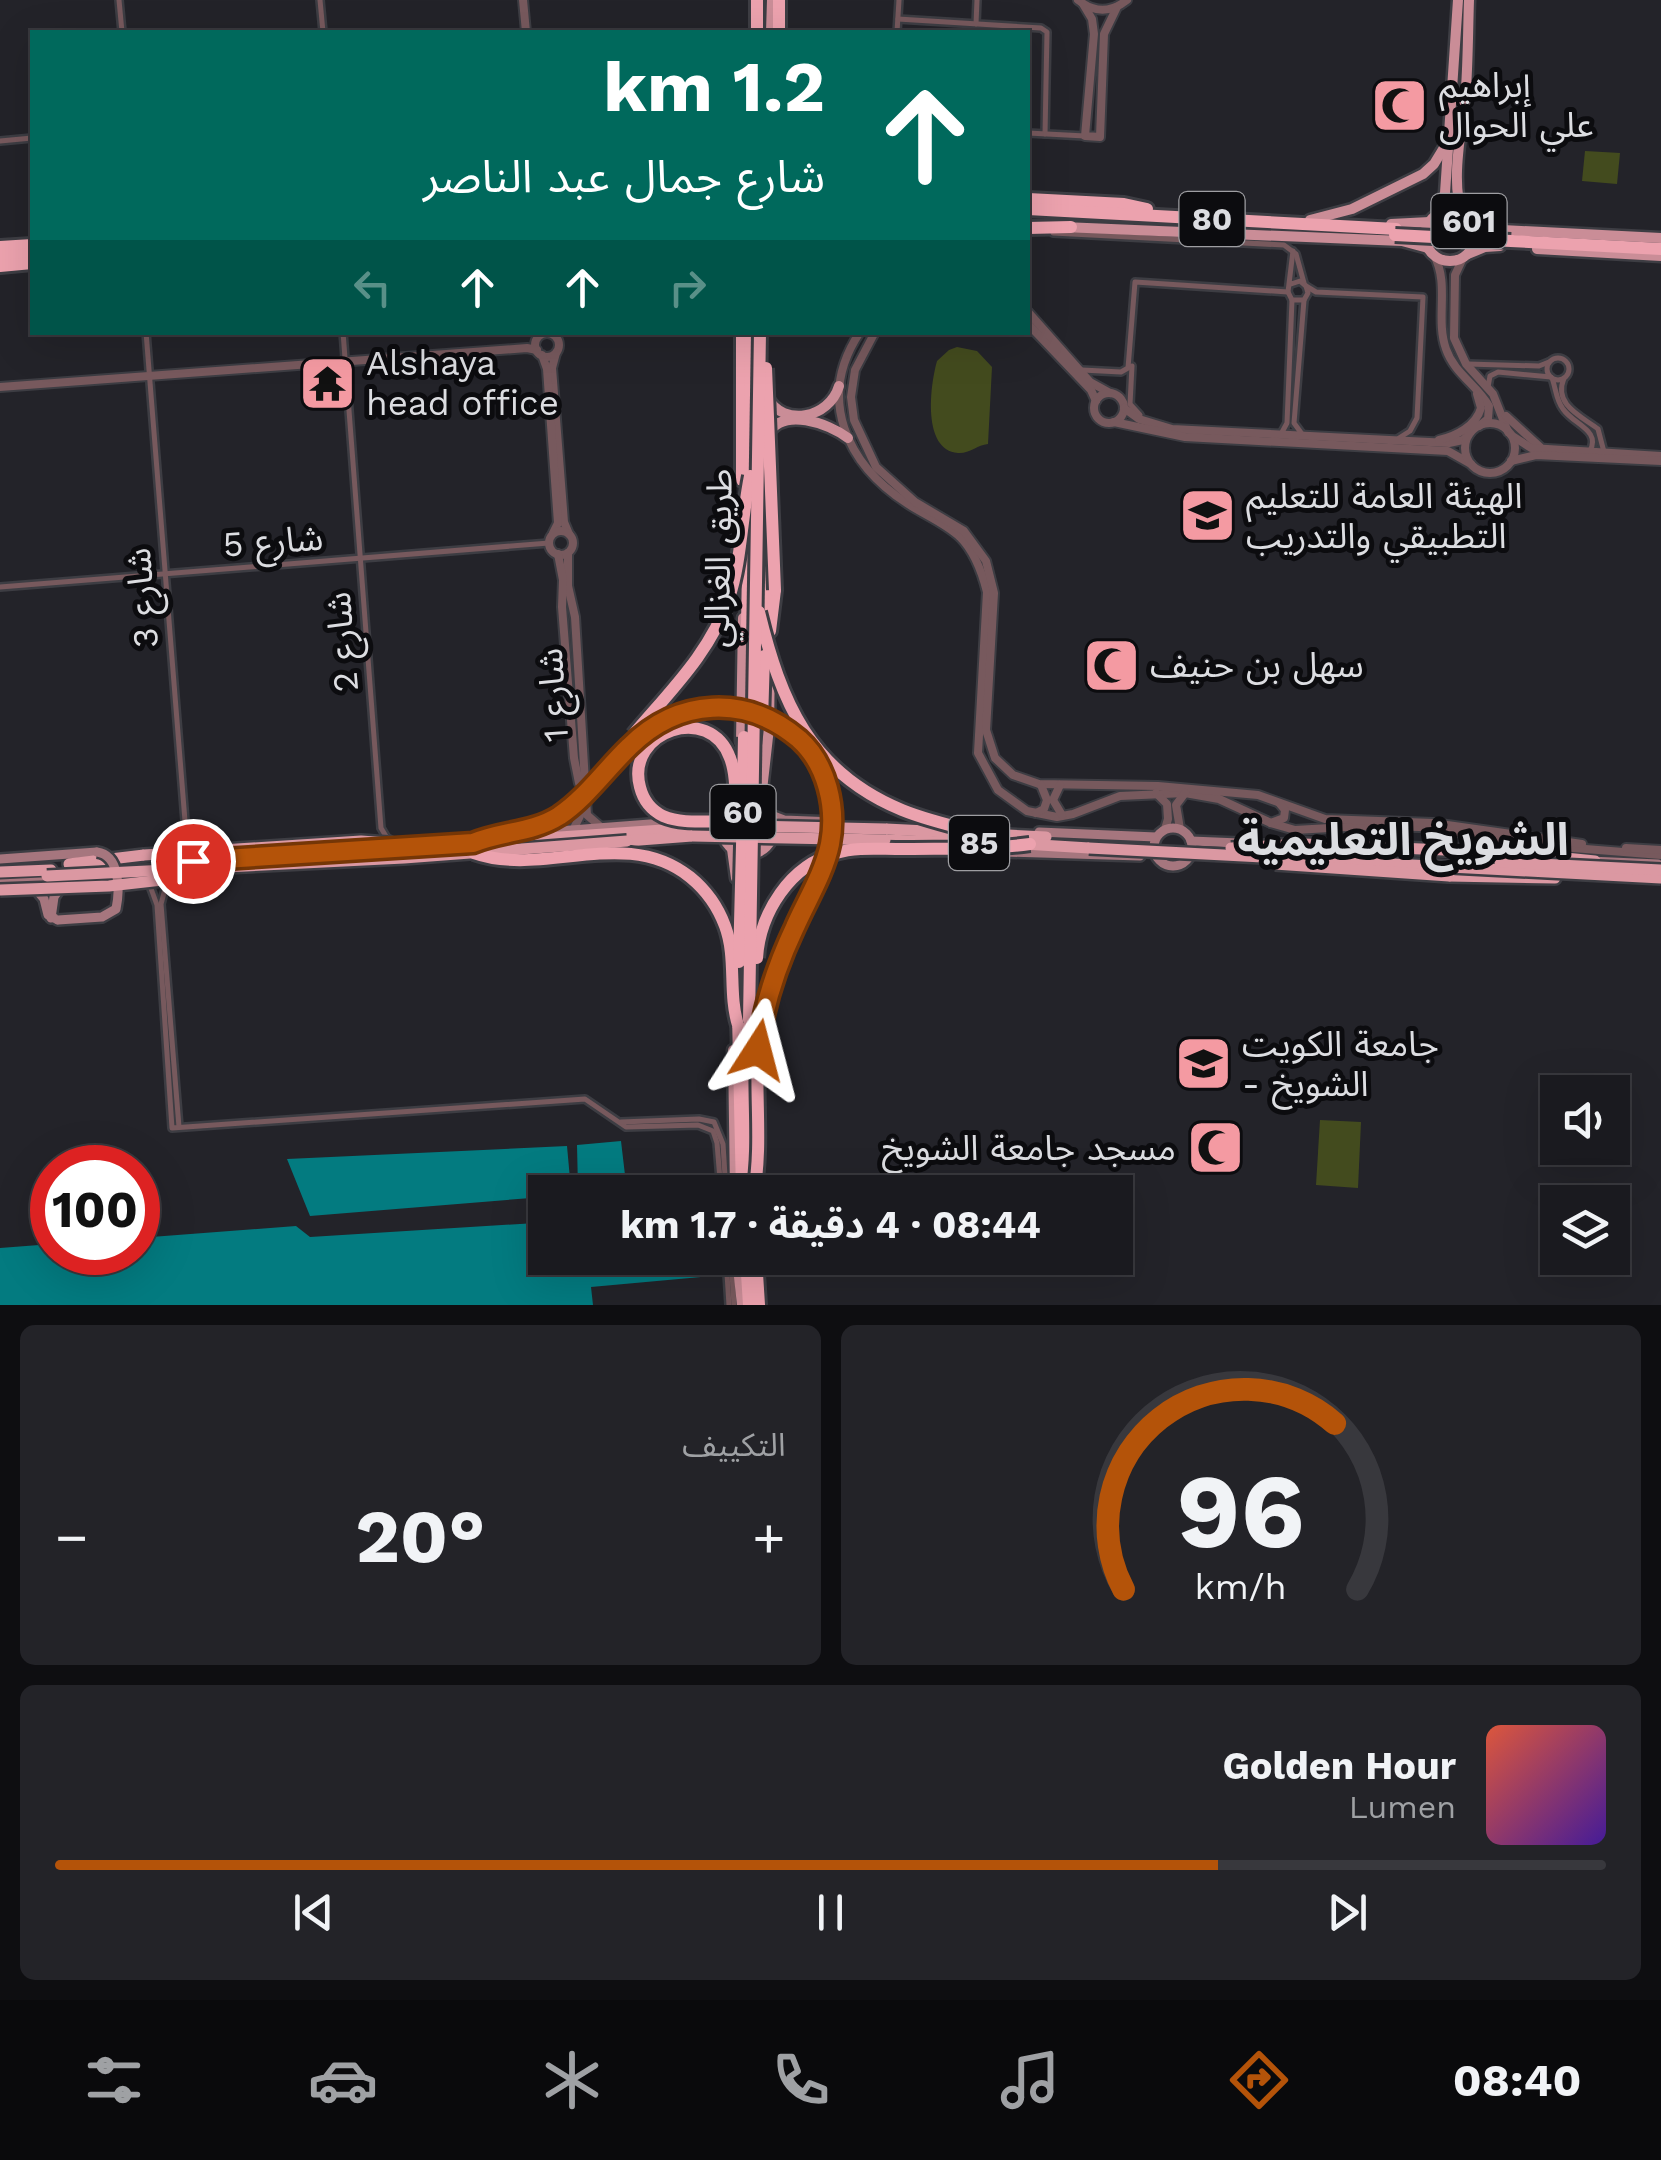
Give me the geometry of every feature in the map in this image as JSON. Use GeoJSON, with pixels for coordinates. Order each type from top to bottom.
{"type":"FeatureCollection","features":[{"type":"Feature","properties":{"kind":"highway"},"geometry":{"type":"LineString","coordinates":[[755,30],[756,0]]}},
{"type":"Feature","properties":{"kind":"highway"},"geometry":{"type":"LineString","coordinates":[[768,30],[772,0]]}},
{"type":"Feature","properties":{"kind":"highway"},"geometry":{"type":"LineString","coordinates":[[772,0],[779,30]]}},
{"type":"Feature","properties":{"kind":"highway"},"geometry":{"type":"LineString","coordinates":[[1030,203],[1118,204],[1147,209]]}},
{"type":"Feature","properties":{"kind":"highway","name":"80"},"geometry":{"type":"LineString","coordinates":[[1030,203],[1661,246]]}},
{"type":"Feature","properties":{"kind":"highway"},"geometry":{"type":"LineString","coordinates":[[1030,225],[1071,227]]}},
{"type":"Feature","properties":{"kind":"highway","name":"80"},"geometry":{"type":"LineString","coordinates":[[1030,225],[1661,246]]}},
{"type":"Feature","properties":{"kind":"highway"},"geometry":{"type":"LineString","coordinates":[[0,252],[30,250]]}},
{"type":"Feature","properties":{"kind":"highway"},"geometry":{"type":"LineString","coordinates":[[0,268],[30,266]]}},
{"type":"Feature","properties":{"kind":"highway"},"geometry":{"type":"LineString","coordinates":[[744,542],[740,428],[754,335]]}},
{"type":"Feature","properties":{"kind":"highway"},"geometry":{"type":"LineString","coordinates":[[754,335],[767,380],[775,590],[770,633]]}},
{"type":"Feature","properties":{"kind":"highway","name":"طريق الغزالي"},"geometry":{"type":"LineString","coordinates":[[743,1022],[754,335]]}},
{"type":"Feature","properties":{"kind":"highway","name":"طريق الغزالي"},"geometry":{"type":"LineString","coordinates":[[746,849],[754,592],[754,335]]}},
{"type":"Feature","properties":{"kind":"highway"},"geometry":{"type":"LineString","coordinates":[[604,772],[689,672],[718,625],[734,583],[750,476]]}},
{"type":"Feature","properties":{"kind":"highway"},"geometry":{"type":"LineString","coordinates":[[750,826],[740,822],[736,822],[710,822],[674,819],[645,800],[638,778],[648,745],[664,732],[683,726],[706,730],[721,742],[732,766],[736,811],[736,819],[736,830],[736,838],[746,849],[756,827],[764,656],[766,476]]}},
{"type":"Feature","properties":{"kind":"highway"},"geometry":{"type":"LineString","coordinates":[[754,592],[780,688],[802,730],[826,757],[853,782],[900,810],[985,834]]}},
{"type":"Feature","properties":{"kind":"highway"},"geometry":{"type":"LineString","coordinates":[[473,848],[497,835],[535,828],[553,820],[573,805],[632,744],[662,721],[697,708],[717,706],[758,714],[802,742],[824,778],[832,827],[826,860],[776,970],[761,1025],[756,1175]]}},
{"type":"Feature","properties":{"kind":"highway","name":"85"},"geometry":{"type":"LineString","coordinates":[[0,878],[400,846],[473,848],[750,826],[985,834],[1661,880]]}},
{"type":"Feature","properties":{"kind":"highway","name":"85"},"geometry":{"type":"LineString","coordinates":[[0,878],[212,857],[718,835],[1661,867]]}},
{"type":"Feature","properties":{"kind":"highway"},"geometry":{"type":"LineString","coordinates":[[69,864],[144,855],[361,841],[400,846]]}},
{"type":"Feature","properties":{"kind":"highway"},"geometry":{"type":"LineString","coordinates":[[743,1022],[766,917],[791,880],[818,860],[858,849],[1003,848],[1030,844]]}},
{"type":"Feature","properties":{"kind":"highway"},"geometry":{"type":"LineString","coordinates":[[1231,852],[1304,844],[1515,853],[1595,861]]}},
{"type":"Feature","properties":{"kind":"highway"},"geometry":{"type":"LineString","coordinates":[[473,848],[500,860],[628,853],[680,870],[706,894],[726,928],[743,1022]]}},
{"type":"Feature","properties":{"kind":"highway"},"geometry":{"type":"LineString","coordinates":[[1231,852],[1305,868],[1565,878]]}},
{"type":"Feature","properties":{"kind":"highway","name":"60"},"geometry":{"type":"LineString","coordinates":[[743,1022],[754,1175]]}},
{"type":"Feature","properties":{"kind":"highway","name":"60"},"geometry":{"type":"LineString","coordinates":[[738,1175],[743,1022]]}},
{"type":"Feature","properties":{"kind":"highway"},"geometry":{"type":"LineString","coordinates":[[738,1305],[743,1275]]}},
{"type":"Feature","properties":{"kind":"highway"},"geometry":{"type":"LineString","coordinates":[[759,1275],[760,1305]]}},
{"type":"Feature","properties":{"kind":"main road","name":"601"},"geometry":{"type":"LineString","coordinates":[[1458,0],[1445,187],[1425,235],[1431,252],[1446,261],[1465,256],[1474,242],[1458,203],[1469,0]]}},
{"type":"Feature","properties":{"kind":"main road"},"geometry":{"type":"LineString","coordinates":[[1310,220],[1352,210],[1423,174],[1446,146]]}},
{"type":"Feature","properties":{"kind":"main road"},"geometry":{"type":"LineString","coordinates":[[1445,187],[1452,191],[1458,180]]}},
{"type":"Feature","properties":{"kind":"main road"},"geometry":{"type":"LineString","coordinates":[[1030,203],[1407,225],[1433,219]]}},
{"type":"Feature","properties":{"kind":"main road","name":"601"},"geometry":{"type":"LineString","coordinates":[[1433,219],[1450,212],[1467,219]]}},
{"type":"Feature","properties":{"kind":"main road"},"geometry":{"type":"LineString","coordinates":[[1467,219],[1484,228],[1661,246]]}},
{"type":"Feature","properties":{"kind":"main road"},"geometry":{"type":"LineString","coordinates":[[1071,227],[1402,241],[1431,252]]}},
{"type":"Feature","properties":{"kind":"main road"},"geometry":{"type":"LineString","coordinates":[[1465,256],[1492,246],[1661,246]]}},
{"type":"Feature","properties":{"kind":"main road","name":"طريق الغزالي"},"geometry":{"type":"LineString","coordinates":[[737,1175],[732,1102],[737,886],[746,849],[774,834],[761,799],[770,728],[770,633],[766,391],[754,335]]}},
{"type":"Feature","properties":{"kind":"main road","name":"طريق الغزالي"},"geometry":{"type":"LineString","coordinates":[[754,335],[744,542],[740,792],[721,829],[746,849],[756,866],[755,1175]]}},
{"type":"Feature","properties":{"kind":"main road"},"geometry":{"type":"LineString","coordinates":[[766,391],[776,410],[784,414],[814,414],[829,407],[839,386]]}},
{"type":"Feature","properties":{"kind":"main road"},"geometry":{"type":"LineString","coordinates":[[764,444],[773,425],[782,420],[814,422],[848,438]]}},
{"type":"Feature","properties":{"kind":"main road"},"geometry":{"type":"LineString","coordinates":[[24,867],[400,846],[704,822],[750,802],[784,820],[1160,833],[1180,829],[1191,840],[1661,867]]}},
{"type":"Feature","properties":{"kind":"main road"},"geometry":{"type":"LineString","coordinates":[[1160,833],[1153,846],[1163,864],[1182,864],[1189,858],[1191,840]]}},
{"type":"Feature","properties":{"kind":"main road"},"geometry":{"type":"LineString","coordinates":[[0,878],[30,883],[66,881],[448,850],[700,838],[746,849],[784,842],[1156,856]]}},
{"type":"Feature","properties":{"kind":"main road"},"geometry":{"type":"LineString","coordinates":[[0,859],[106,854],[112,860],[116,909],[102,917],[54,919],[49,902],[30,883]]}},
{"type":"Feature","properties":{"kind":"main road"},"geometry":{"type":"LineString","coordinates":[[0,878],[43,856]]}},
{"type":"Feature","properties":{"kind":"main road"},"geometry":{"type":"LineString","coordinates":[[1189,858],[1661,880]]}},
{"type":"Feature","properties":{"kind":"main road"},"geometry":{"type":"LineString","coordinates":[[49,902],[66,881]]}},
{"type":"Feature","properties":{"kind":"main road"},"geometry":{"type":"LineString","coordinates":[[734,1275],[738,1305]]}},
{"type":"Feature","properties":{"kind":"street"},"geometry":{"type":"LineString","coordinates":[[120,0],[122,30]]}},
{"type":"Feature","properties":{"kind":"street"},"geometry":{"type":"LineString","coordinates":[[320,0],[323,30]]}},
{"type":"Feature","properties":{"kind":"street"},"geometry":{"type":"LineString","coordinates":[[520,0],[523,30]]}},
{"type":"Feature","properties":{"kind":"street"},"geometry":{"type":"LineString","coordinates":[[897,30],[899,0]]}},
{"type":"Feature","properties":{"kind":"street"},"geometry":{"type":"LineString","coordinates":[[976,0],[976,24]]}},
{"type":"Feature","properties":{"kind":"street"},"geometry":{"type":"LineString","coordinates":[[1085,136],[1099,34],[1127,0]]}},
{"type":"Feature","properties":{"kind":"street"},"geometry":{"type":"LineString","coordinates":[[1080,2],[1104,10],[1118,7]]}},
{"type":"Feature","properties":{"kind":"street"},"geometry":{"type":"LineString","coordinates":[[1030,133],[1100,136],[1099,34],[1080,2]]}},
{"type":"Feature","properties":{"kind":"street"},"geometry":{"type":"LineString","coordinates":[[898,19],[1041,28],[1047,32],[1045,134]]}},
{"type":"Feature","properties":{"kind":"street"},"geometry":{"type":"LineString","coordinates":[[0,141],[30,138]]}},
{"type":"Feature","properties":{"kind":"street"},"geometry":{"type":"LineString","coordinates":[[1030,226],[1042,233],[1284,246],[1293,250],[1305,285],[1305,298],[1291,412],[1282,434]]}},
{"type":"Feature","properties":{"kind":"street"},"geometry":{"type":"LineString","coordinates":[[1293,250],[1288,292],[1292,300],[1291,412],[1295,427],[1304,435]]}},
{"type":"Feature","properties":{"kind":"street"},"geometry":{"type":"LineString","coordinates":[[1431,252],[1443,276],[1442,323],[1448,354],[1479,397],[1480,414],[1459,432],[1434,441]]}},
{"type":"Feature","properties":{"kind":"street"},"geometry":{"type":"LineString","coordinates":[[1465,256],[1455,274],[1452,324],[1458,351],[1504,414],[1515,447],[1511,461]]}},
{"type":"Feature","properties":{"kind":"street"},"geometry":{"type":"LineString","coordinates":[[1137,282],[1288,292]]}},
{"type":"Feature","properties":{"kind":"street"},"geometry":{"type":"LineString","coordinates":[[1080,370],[1121,372],[1128,368],[1137,282]]}},
{"type":"Feature","properties":{"kind":"street"},"geometry":{"type":"LineString","coordinates":[[1137,282],[1130,404],[1150,424]]}},
{"type":"Feature","properties":{"kind":"street"},"geometry":{"type":"LineString","coordinates":[[1291,284],[1305,285],[1316,292],[1423,297],[1417,418],[1410,431],[1394,443]]}},
{"type":"Feature","properties":{"kind":"street"},"geometry":{"type":"LineString","coordinates":[[1292,300],[1316,292]]}},
{"type":"Feature","properties":{"kind":"street"},"geometry":{"type":"LineString","coordinates":[[1030,314],[1095,386],[1120,398],[1124,408],[1150,424],[1171,432]]}},
{"type":"Feature","properties":{"kind":"street"},"geometry":{"type":"LineString","coordinates":[[1442,323],[1452,324]]}},
{"type":"Feature","properties":{"kind":"street"},"geometry":{"type":"LineString","coordinates":[[1030,326],[1091,390],[1098,418],[1186,434],[1457,442],[1488,419],[1488,406],[1467,382]]}},
{"type":"Feature","properties":{"kind":"street","name":"شارع 3"},"geometry":{"type":"LineString","coordinates":[[146,335],[185,821],[212,857]]}},
{"type":"Feature","properties":{"kind":"street","name":"شارع 2"},"geometry":{"type":"LineString","coordinates":[[343,335],[382,828]]}},
{"type":"Feature","properties":{"kind":"street"},"geometry":{"type":"LineString","coordinates":[[539,343],[547,369],[558,523],[549,544],[558,554],[568,552],[573,544],[564,522],[552,368],[559,346],[554,335]]}},
{"type":"Feature","properties":{"kind":"street"},"geometry":{"type":"LineString","coordinates":[[858,335],[844,361],[839,408],[862,466],[964,531],[986,561],[994,593],[987,738],[995,758],[1006,770],[1039,784],[1158,786],[1276,800],[1325,819],[1433,823],[1567,844],[1661,852]]}},
{"type":"Feature","properties":{"kind":"street"},"geometry":{"type":"LineString","coordinates":[[872,335],[855,370],[851,397],[854,420],[888,484],[959,536],[982,571],[987,592],[978,753],[998,790],[1010,801],[1036,814],[1065,816],[1111,798],[1156,792],[1185,794],[1219,799],[1295,830],[1420,827],[1553,842]]}},
{"type":"Feature","properties":{"kind":"street"},"geometry":{"type":"LineString","coordinates":[[854,342],[864,348]]}},
{"type":"Feature","properties":{"kind":"street"},"geometry":{"type":"LineString","coordinates":[[0,387],[539,343],[556,353]]}},
{"type":"Feature","properties":{"kind":"street"},"geometry":{"type":"LineString","coordinates":[[1466,364],[1539,366],[1559,358],[1566,362],[1569,369],[1561,389],[1567,406],[1596,427],[1596,453]]}},
{"type":"Feature","properties":{"kind":"street"},"geometry":{"type":"LineString","coordinates":[[1550,362],[1547,372],[1561,408],[1593,436],[1596,453]]}},
{"type":"Feature","properties":{"kind":"street"},"geometry":{"type":"LineString","coordinates":[[1488,387],[1490,376],[1498,372],[1564,378]]}},
{"type":"Feature","properties":{"kind":"street"},"geometry":{"type":"LineString","coordinates":[[1096,401],[1110,393]]}},
{"type":"Feature","properties":{"kind":"street"},"geometry":{"type":"LineString","coordinates":[[1114,422],[1124,408]]}},
{"type":"Feature","properties":{"kind":"street"},"geometry":{"type":"LineString","coordinates":[[1504,414],[1544,449]]}},
{"type":"Feature","properties":{"kind":"street"},"geometry":{"type":"LineString","coordinates":[[1479,426],[1495,424],[1524,446],[1661,458]]}},
{"type":"Feature","properties":{"kind":"street"},"geometry":{"type":"LineString","coordinates":[[1186,434],[1282,434],[1394,443],[1448,451],[1480,471],[1495,472],[1511,461],[1536,454],[1596,453]]}},
{"type":"Feature","properties":{"kind":"street"},"geometry":{"type":"LineString","coordinates":[[1470,434],[1465,449],[1471,464]]}},
{"type":"Feature","properties":{"kind":"street"},"geometry":{"type":"LineString","coordinates":[[862,466],[872,459]]}},
{"type":"Feature","properties":{"kind":"street"},"geometry":{"type":"LineString","coordinates":[[554,534],[569,534]]}},
{"type":"Feature","properties":{"kind":"street","name":"شارع 5"},"geometry":{"type":"LineString","coordinates":[[0,587],[549,544]]}},
{"type":"Feature","properties":{"kind":"street","name":"شارع 1"},"geometry":{"type":"LineString","coordinates":[[568,552],[586,757],[584,816],[573,830]]}},
{"type":"Feature","properties":{"kind":"street","name":"شارع 1"},"geometry":{"type":"LineString","coordinates":[[558,554],[574,758],[584,816]]}},
{"type":"Feature","properties":{"kind":"street"},"geometry":{"type":"LineString","coordinates":[[562,607],[568,601],[574,606]]}},
{"type":"Feature","properties":{"kind":"street"},"geometry":{"type":"LineString","coordinates":[[574,758],[586,757]]}},
{"type":"Feature","properties":{"kind":"street"},"geometry":{"type":"LineString","coordinates":[[1036,814],[1047,800],[1046,791],[1039,784]]}},
{"type":"Feature","properties":{"kind":"street"},"geometry":{"type":"LineString","coordinates":[[1060,786],[1052,800],[1065,816]]}},
{"type":"Feature","properties":{"kind":"street"},"geometry":{"type":"LineString","coordinates":[[1156,792],[1167,804],[1168,819],[1160,833]]}},
{"type":"Feature","properties":{"kind":"street"},"geometry":{"type":"LineString","coordinates":[[1180,829],[1176,805],[1185,794]]}},
{"type":"Feature","properties":{"kind":"street"},"geometry":{"type":"LineString","coordinates":[[1270,823],[1285,814],[1276,800]]}},
{"type":"Feature","properties":{"kind":"street"},"geometry":{"type":"LineString","coordinates":[[1295,830],[1291,818],[1298,810]]}},
{"type":"Feature","properties":{"kind":"street"},"geometry":{"type":"LineString","coordinates":[[584,816],[602,828]]}},
{"type":"Feature","properties":{"kind":"street"},"geometry":{"type":"LineString","coordinates":[[370,846],[382,828],[387,838],[400,846]]}},
{"type":"Feature","properties":{"kind":"street"},"geometry":{"type":"LineString","coordinates":[[170,874],[161,904],[175,1128]]}},
{"type":"Feature","properties":{"kind":"street"},"geometry":{"type":"LineString","coordinates":[[145,875],[157,905],[175,1128]]}},
{"type":"Feature","properties":{"kind":"street"},"geometry":{"type":"LineString","coordinates":[[175,1128],[581,1099],[593,1102],[618,1122],[636,1129],[698,1125],[713,1131],[722,1175]]}},
{"type":"Feature","properties":{"kind":"green space"},"geometry":{"type":"Polygon","coordinates":[[[1585,151],[1620,153],[1617,184],[1582,181],[1585,151]]]}},
{"type":"Feature","properties":{"kind":"green space"},"geometry":{"type":"Polygon","coordinates":[[[957,347],[977,351],[992,367],[988,444],[962,453],[946,449],[939,441],[931,415],[937,361],[957,347]]]}},
{"type":"Feature","properties":{"kind":"green space"},"geometry":{"type":"Polygon","coordinates":[[[1320,1120],[1361,1122],[1358,1188],[1316,1185],[1320,1120]]]}},
{"type":"Feature","properties":{"kind":"water"},"geometry":{"type":"Polygon","coordinates":[[[621,1141],[625,1175],[578,1175],[577,1145],[621,1141]]]}},
{"type":"Feature","properties":{"kind":"water"},"geometry":{"type":"Polygon","coordinates":[[[567,1146],[570,1175],[528,1175],[528,1198],[310,1216],[287,1159],[567,1146]]]}},
{"type":"Feature","properties":{"kind":"water"},"geometry":{"type":"Polygon","coordinates":[[[528,1223],[528,1275],[712,1276],[591,1287],[593,1305],[0,1305],[0,1248],[30,1246],[30,1275],[160,1275],[160,1236],[296,1226],[310,1237],[528,1223]]]}},
{"type":"Feature","properties":{"kind":"place","name":"إبراهيم علي الحوال"},"geometry":{"type":"Point","coordinates":[1400,105]}},
{"type":"Feature","properties":{"kind":"place","name":"Alshaya head office"},"geometry":{"type":"Point","coordinates":[327,383]}},
{"type":"Feature","properties":{"kind":"place","name":"الهيئة العامة للتعليم التطبيقي والتدريب"},"geometry":{"type":"Point","coordinates":[1207,516]}},
{"type":"Feature","properties":{"kind":"place","name":"سهل بن حنيف"},"geometry":{"type":"Point","coordinates":[1111,665]}},
{"type":"Feature","properties":{"kind":"place","name":"جامعة الكويت - الشويخ"},"geometry":{"type":"Point","coordinates":[1203,1064]}},
{"type":"Feature","properties":{"kind":"place","name":"مسجد جامعة الشويخ"},"geometry":{"type":"Point","coordinates":[1215,1148]}},
{"type":"Feature","properties":{"kind":"district","name":"الشويخ التعليمية"},"geometry":{"type":"Point","coordinates":[1403,839]}},
{"type":"Feature","properties":{"kind":"route"},"geometry":{"type":"LineString","coordinates":[[193,861],[473,843],[535,828],[573,805],[632,744],[662,721],[678,713],[717,706],[758,714],[802,742],[816,760],[829,795],[832,827],[821,873],[776,970],[758,1050]]}}]}
